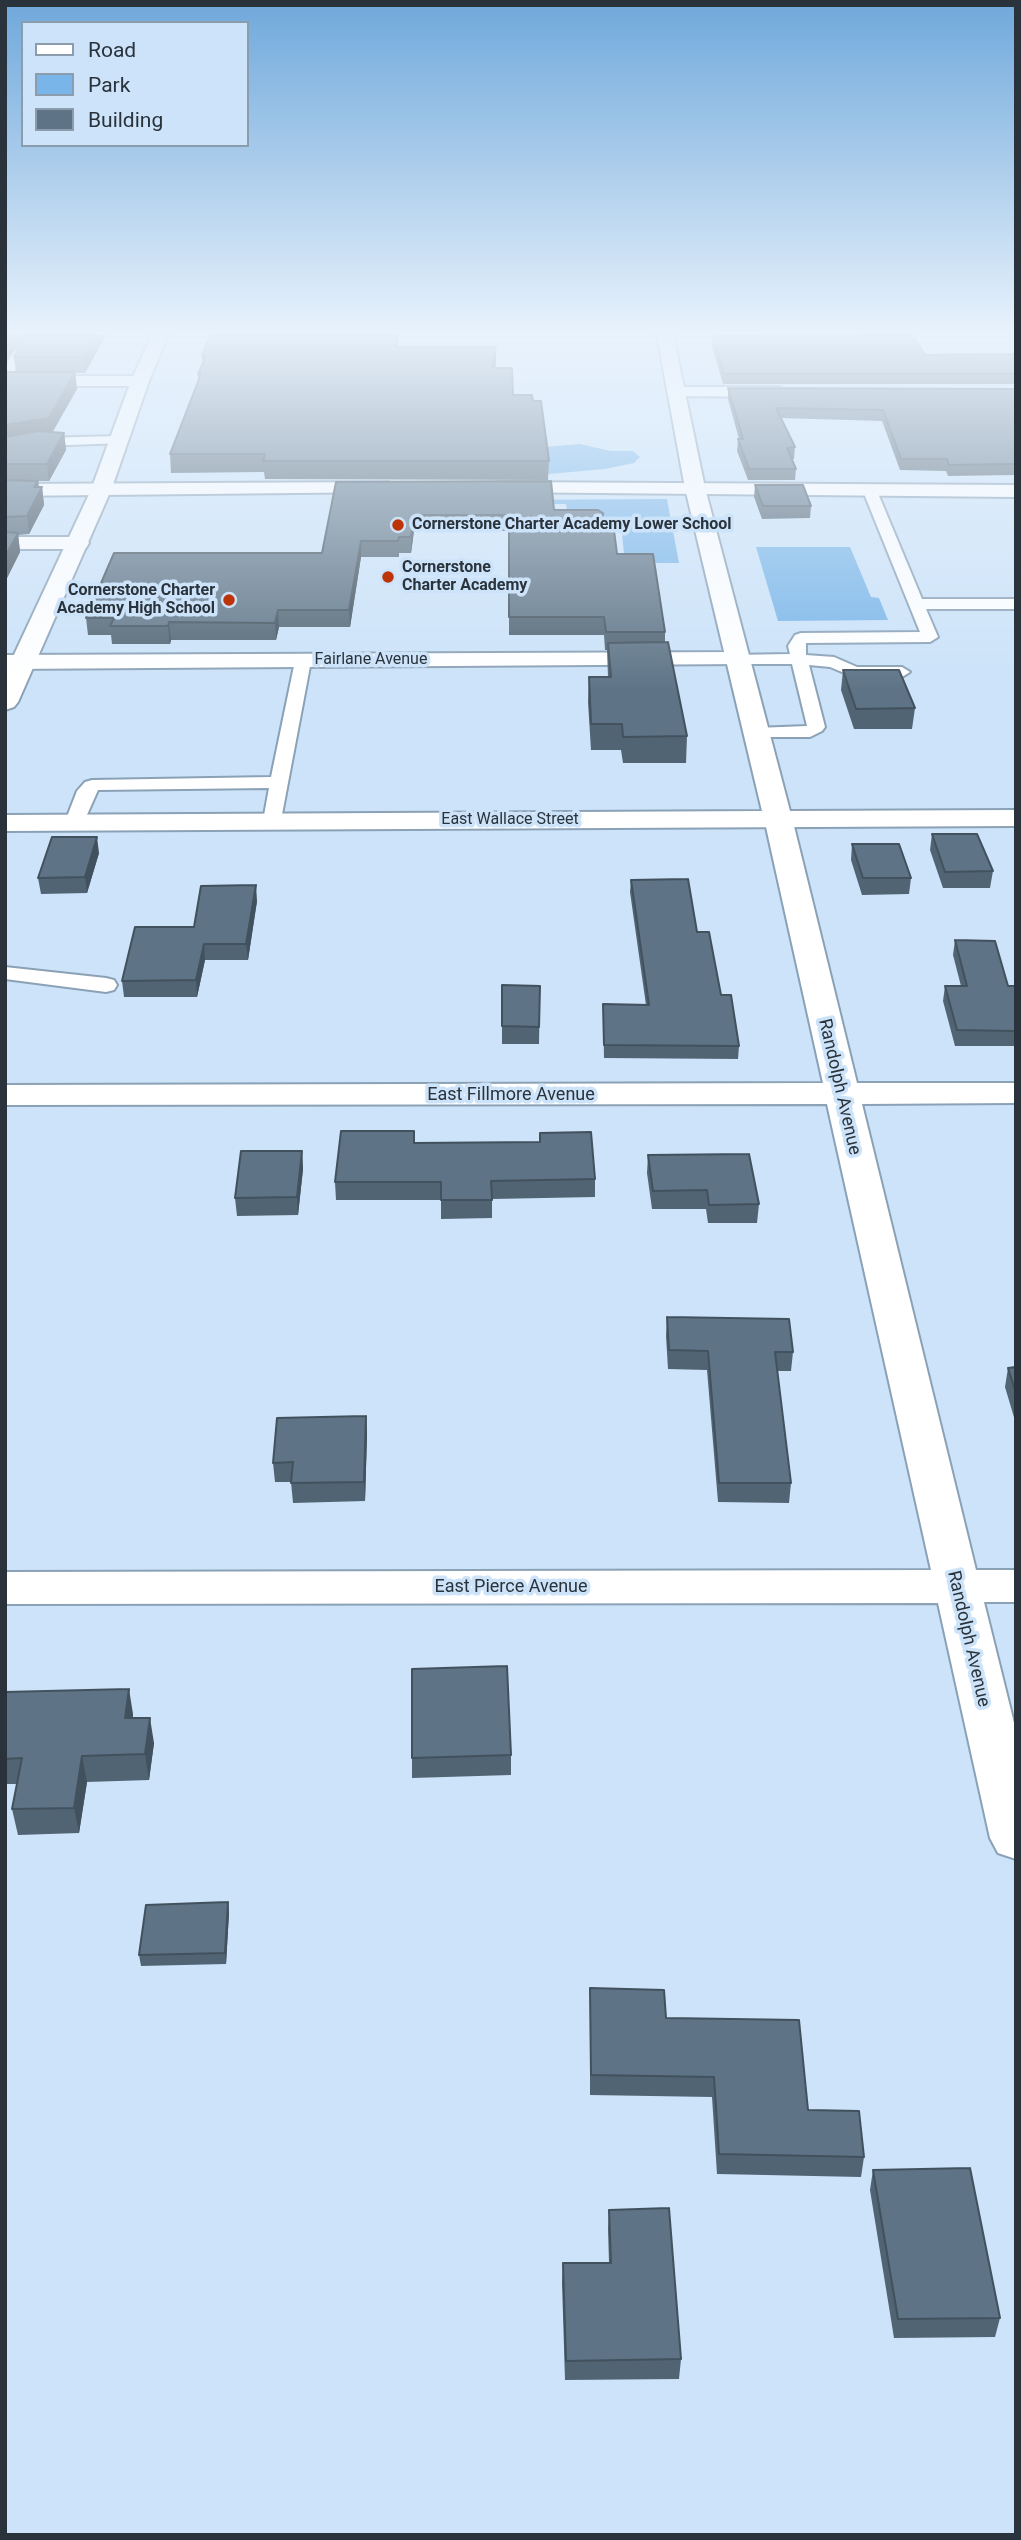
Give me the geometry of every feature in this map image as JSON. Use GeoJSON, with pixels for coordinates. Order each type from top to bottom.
{"type":"FeatureCollection","features":[{"type":"Feature","properties":{"kind":"street"},"geometry":{"type":"LineString","coordinates":[[5,702],[14,662],[78,543],[114,454]]}},
{"type":"Feature","properties":{"kind":"street","name":"Randolph Avenue"},"geometry":{"type":"LineString","coordinates":[[688,454],[736,659],[778,818],[840,1095],[1016,1838]]}},
{"type":"Feature","properties":{"kind":"street"},"geometry":{"type":"LineString","coordinates":[[5,490],[411,488]]}},
{"type":"Feature","properties":{"kind":"street"},"geometry":{"type":"LineString","coordinates":[[480,488],[1016,491]]}},
{"type":"Feature","properties":{"kind":"street"},"geometry":{"type":"LineString","coordinates":[[5,543],[78,543]]}},
{"type":"Feature","properties":{"kind":"street","name":"Fairlane Avenue"},"geometry":{"type":"LineString","coordinates":[[14,662],[736,659]]}},
{"type":"Feature","properties":{"kind":"street","name":"East Wallace Street"},"geometry":{"type":"LineString","coordinates":[[5,823],[1016,818]]}},
{"type":"Feature","properties":{"kind":"street","name":"East Fillmore Avenue"},"geometry":{"type":"LineString","coordinates":[[5,1095],[1016,1093]]}},
{"type":"Feature","properties":{"kind":"street","name":"East Pierce Avenue"},"geometry":{"type":"LineString","coordinates":[[5,1588],[1016,1586]]}},
{"type":"Feature","properties":{"kind":"lane"},"geometry":{"type":"LineString","coordinates":[[5,457],[9,458],[5,463]]}},
{"type":"Feature","properties":{"kind":"lane"},"geometry":{"type":"LineString","coordinates":[[755,733],[810,732],[816,727],[796,646],[801,638],[930,638],[870,491]]}},
{"type":"Feature","properties":{"kind":"lane"},"geometry":{"type":"LineString","coordinates":[[916,604],[1016,604]]}},
{"type":"Feature","properties":{"kind":"lane"},"geometry":{"type":"LineString","coordinates":[[736,659],[799,659],[834,662],[854,672],[902,672]]}},
{"type":"Feature","properties":{"kind":"lane"},"geometry":{"type":"LineString","coordinates":[[273,821],[303,660]]}},
{"type":"Feature","properties":{"kind":"lane"},"geometry":{"type":"LineString","coordinates":[[75,822],[86,791],[103,783],[279,782]]}},
{"type":"Feature","properties":{"kind":"lane"},"geometry":{"type":"LineString","coordinates":[[5,973],[106,985]]}},
{"type":"Feature","properties":{"kind":"green space"},"geometry":{"type":"Polygon","coordinates":[[[533,454],[636,454],[640,457],[634,463],[605,469],[538,475],[533,454]]]}},
{"type":"Feature","properties":{"kind":"green space"},"geometry":{"type":"Polygon","coordinates":[[[667,499],[679,563],[625,563],[621,525],[569,521],[566,504],[499,504],[499,500],[667,499]]]}},
{"type":"Feature","properties":{"kind":"green space"},"geometry":{"type":"Polygon","coordinates":[[[756,547],[850,547],[871,597],[879,598],[888,620],[778,621],[756,547]]]}},
{"type":"Feature","properties":{"kind":"building"},"geometry":{"type":"Polygon","coordinates":[[[5,454],[53,454],[47,464],[5,464],[5,454]]]}},
{"type":"Feature","properties":{"kind":"building"},"geometry":{"type":"Polygon","coordinates":[[[170,454],[548,454],[549,461],[263,461],[265,454],[170,454]]]}},
{"type":"Feature","properties":{"kind":"building"},"geometry":{"type":"Polygon","coordinates":[[[743,454],[789,454],[796,469],[749,469],[743,454]]]}},
{"type":"Feature","properties":{"kind":"building"},"geometry":{"type":"Polygon","coordinates":[[[899,454],[1016,454],[1016,464],[949,465],[947,459],[901,459],[899,454]]]}},
{"type":"Feature","properties":{"kind":"building"},"geometry":{"type":"Polygon","coordinates":[[[5,480],[38,481],[34,487],[42,487],[27,516],[5,517],[5,480]]]}},
{"type":"Feature","properties":{"kind":"building"},"geometry":{"type":"Polygon","coordinates":[[[551,481],[554,510],[598,510],[603,513],[602,527],[614,530],[617,554],[653,554],[665,632],[606,632],[604,617],[509,617],[509,515],[414,515],[411,537],[399,537],[398,541],[361,541],[349,610],[278,610],[275,623],[169,622],[168,626],[110,626],[114,618],[86,618],[114,553],[322,553],[336,482],[551,481]]]}},
{"type":"Feature","properties":{"kind":"building"},"geometry":{"type":"Polygon","coordinates":[[[755,485],[803,485],[811,506],[763,506],[755,485]]]}},
{"type":"Feature","properties":{"kind":"building"},"geometry":{"type":"Polygon","coordinates":[[[5,532],[18,533],[5,557],[5,532]]]}},
{"type":"Feature","properties":{"kind":"building"},"geometry":{"type":"Polygon","coordinates":[[[668,642],[687,736],[623,737],[622,724],[591,724],[589,677],[611,677],[608,643],[668,642]]]}},
{"type":"Feature","properties":{"kind":"building"},"geometry":{"type":"Polygon","coordinates":[[[843,670],[899,670],[915,708],[856,709],[843,670]]]}},
{"type":"Feature","properties":{"kind":"building"},"geometry":{"type":"Polygon","coordinates":[[[932,834],[977,834],[993,871],[945,872],[932,834]]]}},
{"type":"Feature","properties":{"kind":"building"},"geometry":{"type":"Polygon","coordinates":[[[52,837],[97,837],[85,877],[38,878],[52,837]]]}},
{"type":"Feature","properties":{"kind":"building"},"geometry":{"type":"Polygon","coordinates":[[[852,844],[899,844],[911,878],[863,878],[852,844]]]}},
{"type":"Feature","properties":{"kind":"building"},"geometry":{"type":"Polygon","coordinates":[[[688,879],[697,932],[709,932],[721,995],[731,995],[739,1046],[604,1045],[603,1004],[649,1005],[631,880],[688,879]]]}},
{"type":"Feature","properties":{"kind":"building"},"geometry":{"type":"Polygon","coordinates":[[[256,885],[246,944],[204,944],[196,980],[122,981],[135,927],[194,927],[201,886],[256,885]]]}},
{"type":"Feature","properties":{"kind":"building"},"geometry":{"type":"Polygon","coordinates":[[[955,940],[995,941],[1008,986],[1016,986],[1016,1031],[957,1030],[945,986],[967,986],[955,940]]]}},
{"type":"Feature","properties":{"kind":"building"},"geometry":{"type":"Polygon","coordinates":[[[502,985],[540,986],[539,1027],[502,1026],[502,985]]]}},
{"type":"Feature","properties":{"kind":"building"},"geometry":{"type":"Polygon","coordinates":[[[341,1131],[414,1131],[414,1143],[540,1142],[540,1133],[591,1132],[595,1179],[491,1181],[492,1200],[441,1200],[441,1182],[335,1182],[341,1131]]]}},
{"type":"Feature","properties":{"kind":"building"},"geometry":{"type":"Polygon","coordinates":[[[241,1151],[302,1151],[297,1197],[235,1198],[241,1151]]]}},
{"type":"Feature","properties":{"kind":"building"},"geometry":{"type":"Polygon","coordinates":[[[749,1154],[759,1204],[709,1205],[707,1190],[653,1191],[648,1155],[749,1154]]]}},
{"type":"Feature","properties":{"kind":"building"},"geometry":{"type":"Polygon","coordinates":[[[667,1317],[789,1319],[793,1352],[775,1352],[791,1483],[719,1483],[708,1351],[669,1350],[667,1317]]]}},
{"type":"Feature","properties":{"kind":"building"},"geometry":{"type":"Polygon","coordinates":[[[1016,1367],[1016,1393],[1008,1368],[1016,1367]]]}},
{"type":"Feature","properties":{"kind":"building"},"geometry":{"type":"Polygon","coordinates":[[[366,1416],[364,1482],[291,1483],[293,1462],[273,1463],[277,1418],[366,1416]]]}},
{"type":"Feature","properties":{"kind":"building"},"geometry":{"type":"Polygon","coordinates":[[[507,1666],[511,1755],[412,1758],[412,1669],[507,1666]]]}},
{"type":"Feature","properties":{"kind":"building"},"geometry":{"type":"Polygon","coordinates":[[[129,1689],[125,1718],[150,1718],[145,1754],[82,1756],[74,1808],[12,1809],[22,1758],[5,1759],[5,1692],[129,1689]]]}},
{"type":"Feature","properties":{"kind":"building"},"geometry":{"type":"Polygon","coordinates":[[[228,1902],[225,1953],[139,1955],[146,1905],[228,1902]]]}},
{"type":"Feature","properties":{"kind":"building"},"geometry":{"type":"Polygon","coordinates":[[[590,1988],[664,1990],[666,2018],[799,2020],[808,2110],[859,2111],[864,2157],[719,2154],[714,2077],[591,2075],[590,1988]]]}},
{"type":"Feature","properties":{"kind":"building"},"geometry":{"type":"Polygon","coordinates":[[[970,2168],[1000,2318],[898,2319],[873,2170],[970,2168]]]}},
{"type":"Feature","properties":{"kind":"building"},"geometry":{"type":"Polygon","coordinates":[[[669,2208],[681,2359],[566,2361],[563,2263],[611,2263],[609,2210],[669,2208]]]}},
{"type":"Feature","properties":{"kind":"place","name":"Cornerstone Charter Academy Lower School"},"geometry":{"type":"Point","coordinates":[398,525]}},
{"type":"Feature","properties":{"kind":"place","name":"Cornerstone Charter Academy"},"geometry":{"type":"Point","coordinates":[388,577]}},
{"type":"Feature","properties":{"kind":"place","name":"Cornerstone Charter Academy High School"},"geometry":{"type":"Point","coordinates":[229,600]}}]}
